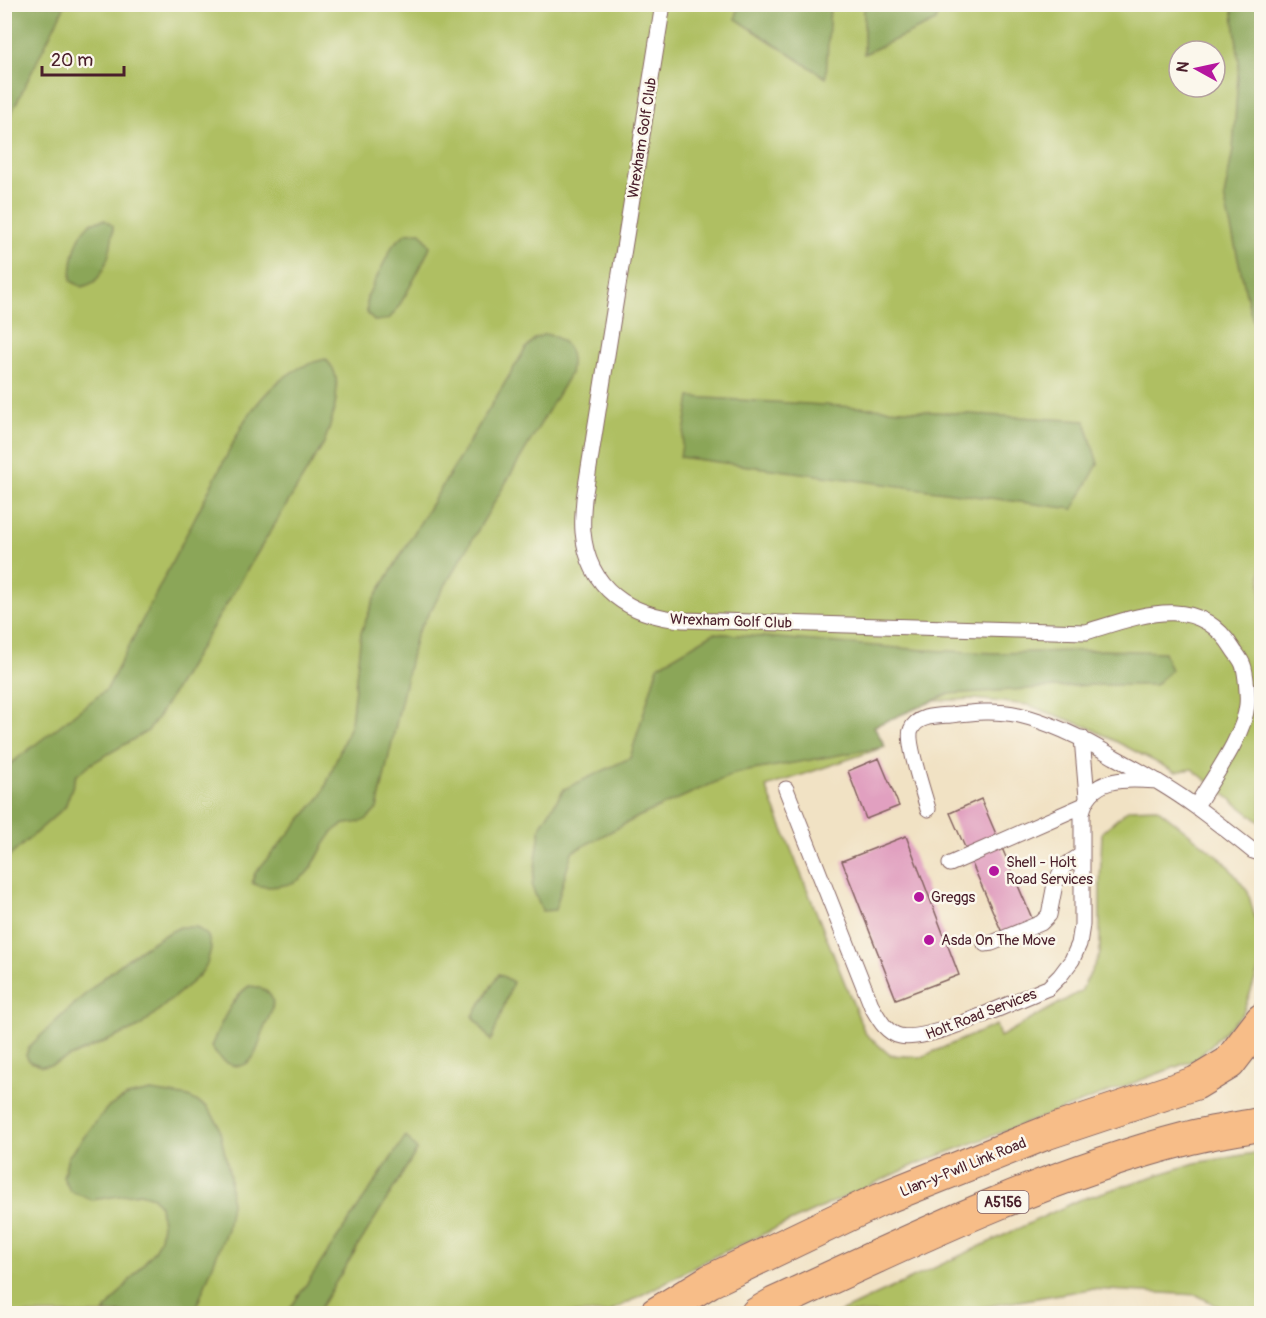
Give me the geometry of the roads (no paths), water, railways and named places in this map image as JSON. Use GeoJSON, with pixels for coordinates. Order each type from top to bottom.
{"type":"FeatureCollection","features":[{"type":"Feature","properties":{"kind":"highway","name":"Llan-y-Pwll Link Road"},"geometry":{"type":"LineString","coordinates":[[656,1314],[710,1281],[881,1199],[1046,1133],[1196,1083],[1229,1063],[1262,1020]]}},
{"type":"Feature","properties":{"kind":"highway","name":"A5156"},"geometry":{"type":"LineString","coordinates":[[757,1314],[918,1237],[1072,1173],[1186,1138],[1262,1124]]}},
{"type":"Feature","properties":{"kind":"lane","name":"Wrexham Golf Club"},"geometry":{"type":"LineString","coordinates":[[663,4],[584,499],[583,532],[590,561],[608,591],[633,609],[661,618],[683,620],[1086,632],[1130,618],[1162,612],[1195,614],[1226,636],[1244,666],[1247,706],[1236,741],[1196,806]]}},
{"type":"Feature","properties":{"kind":"lane"},"geometry":{"type":"LineString","coordinates":[[928,809],[909,738],[911,728],[918,721],[927,717],[996,712],[1039,721],[1082,738],[1157,781],[1196,806],[1257,853],[1262,865]]}},
{"type":"Feature","properties":{"kind":"lane","name":"Holt Road Services"},"geometry":{"type":"LineString","coordinates":[[786,789],[872,1008],[882,1025],[899,1036],[919,1037],[938,1032],[1048,988],[1072,960],[1079,944],[1082,925],[1081,855],[1085,801],[1082,738]]}},
{"type":"Feature","properties":{"kind":"lane"},"geometry":{"type":"LineString","coordinates":[[950,864],[1085,801],[1098,787],[1115,780],[1157,781]]}},
{"type":"Feature","properties":{"kind":"lane"},"geometry":{"type":"LineString","coordinates":[[986,944],[1041,923],[1049,915],[1055,884],[1063,867],[1081,855]]}},
{"type":"Feature","properties":{"kind":"place","name":"Shell - Holt Road Services"},"geometry":{"type":"Point","coordinates":[994,871]}},
{"type":"Feature","properties":{"kind":"place","name":"Greggs"},"geometry":{"type":"Point","coordinates":[919,897]}},
{"type":"Feature","properties":{"kind":"place","name":"Asda On The Move"},"geometry":{"type":"Point","coordinates":[929,940]}}]}
